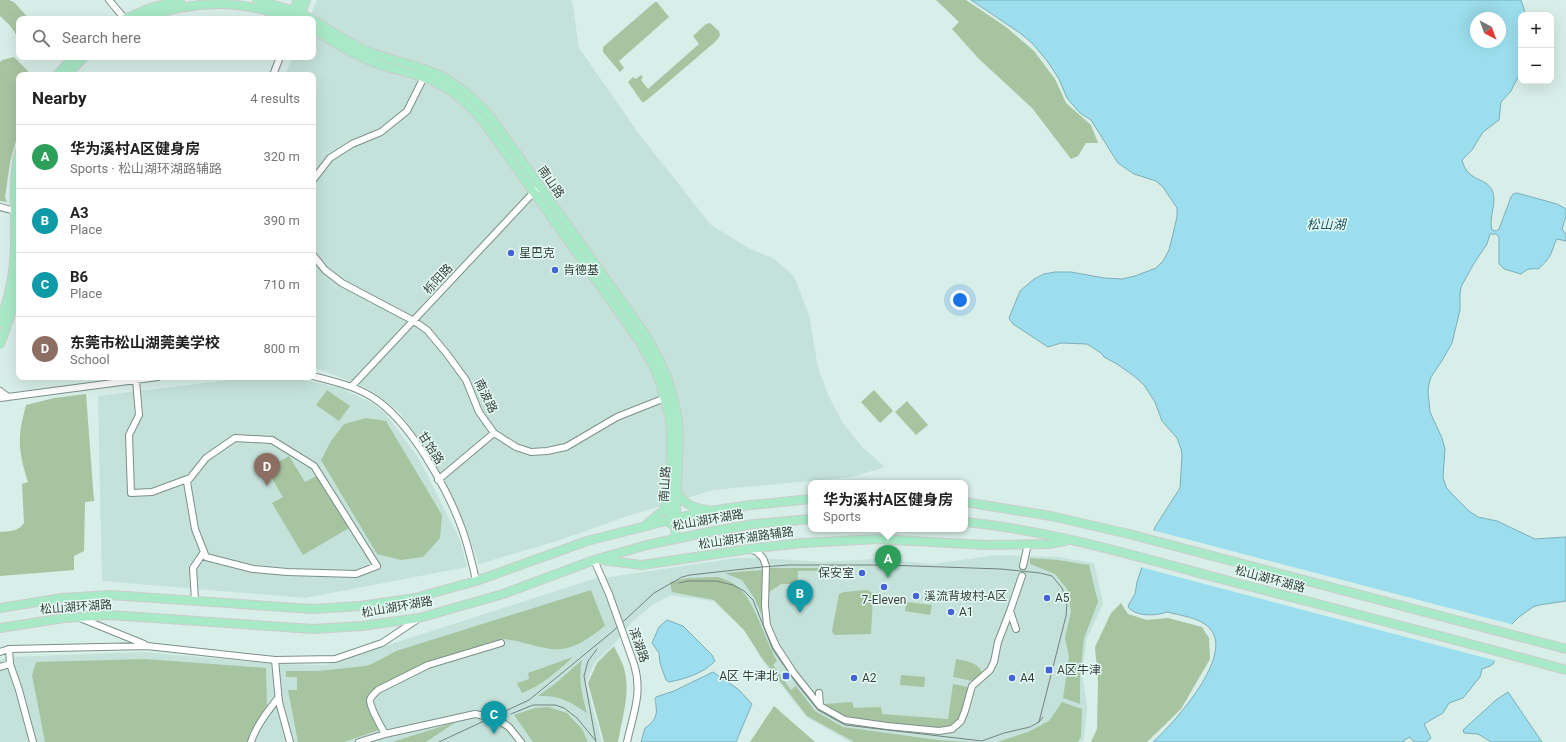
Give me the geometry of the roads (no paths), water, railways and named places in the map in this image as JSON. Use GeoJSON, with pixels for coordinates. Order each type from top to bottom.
{"type":"FeatureCollection","features":[{"type":"Feature","properties":{"kind":"main road"},"geometry":{"type":"LineString","coordinates":[[132,16],[150,8],[180,0]]}},
{"type":"Feature","properties":{"kind":"main road","name":"南山路"},"geometry":{"type":"LineString","coordinates":[[257,0],[295,16]]}},
{"type":"Feature","properties":{"kind":"main road"},"geometry":{"type":"LineString","coordinates":[[295,16],[298,0]]}},
{"type":"Feature","properties":{"kind":"main road"},"geometry":{"type":"LineString","coordinates":[[295,16],[306,0]]}},
{"type":"Feature","properties":{"kind":"main road","name":"南山路"},"geometry":{"type":"LineString","coordinates":[[153,16],[174,9],[194,5],[211,4],[244,5],[295,16]]}},
{"type":"Feature","properties":{"kind":"main road","name":"南山路"},"geometry":{"type":"LineString","coordinates":[[316,22],[356,46],[381,56],[427,70],[450,81],[465,91],[490,116],[537,190],[638,338],[653,365],[665,398],[670,419],[673,519],[675,538]]}},
{"type":"Feature","properties":{"kind":"main road","name":"南山路"},"geometry":{"type":"LineString","coordinates":[[316,32],[352,53],[379,64],[424,77],[446,87],[470,105],[537,190],[645,334],[660,361],[668,379],[678,418],[679,436],[673,490]]}},
{"type":"Feature","properties":{"kind":"main road"},"geometry":{"type":"LineString","coordinates":[[60,72],[70,60]]}},
{"type":"Feature","properties":{"kind":"main road"},"geometry":{"type":"LineString","coordinates":[[70,72],[81,60]]}},
{"type":"Feature","properties":{"kind":"main road"},"geometry":{"type":"LineString","coordinates":[[0,322],[9,295],[16,245]]}},
{"type":"Feature","properties":{"kind":"main road"},"geometry":{"type":"LineString","coordinates":[[0,344],[10,318],[16,296]]}},
{"type":"Feature","properties":{"kind":"main road"},"geometry":{"type":"LineString","coordinates":[[643,526],[650,523],[663,511],[673,490],[688,504],[702,509],[716,511]]}},
{"type":"Feature","properties":{"kind":"main road","name":"松山湖环湖路"},"geometry":{"type":"LineString","coordinates":[[0,608],[62,598],[110,595],[313,609],[344,607],[415,598],[476,581],[587,541],[643,526],[716,511],[808,499]]}},
{"type":"Feature","properties":{"kind":"main road","name":"松山湖环湖路"},"geometry":{"type":"LineString","coordinates":[[968,502],[1051,516],[1129,534],[1566,649]]}},
{"type":"Feature","properties":{"kind":"main road","name":"松山湖环湖路"},"geometry":{"type":"LineString","coordinates":[[0,628],[64,618],[110,615],[313,629],[362,626],[419,618],[503,594],[594,560],[675,538],[754,524],[808,519]]}},
{"type":"Feature","properties":{"kind":"main road","name":"松山湖环湖路"},"geometry":{"type":"LineString","coordinates":[[968,522],[990,524],[1070,540],[1123,553],[1566,670]]}},
{"type":"Feature","properties":{"kind":"main road","name":"松山湖环湖路辅路"},"geometry":{"type":"LineString","coordinates":[[594,560],[642,564],[749,549],[821,541],[878,539],[970,545],[1049,544],[1070,540]]}},
{"type":"Feature","properties":{"kind":"street"},"geometry":{"type":"LineString","coordinates":[[109,0],[122,16]]}},
{"type":"Feature","properties":{"kind":"street"},"geometry":{"type":"LineString","coordinates":[[274,72],[279,60]]}},
{"type":"Feature","properties":{"kind":"street"},"geometry":{"type":"LineString","coordinates":[[316,176],[330,158],[352,144],[381,132],[407,111],[424,77]]}},
{"type":"Feature","properties":{"kind":"street","name":"栎阳路"},"geometry":{"type":"LineString","coordinates":[[352,386],[537,190]]}},
{"type":"Feature","properties":{"kind":"street"},"geometry":{"type":"LineString","coordinates":[[0,207],[16,211]]}},
{"type":"Feature","properties":{"kind":"street","name":"南波路"},"geometry":{"type":"LineString","coordinates":[[316,259],[324,270],[342,283],[414,321],[427,330],[466,380],[480,412],[494,433],[516,447],[531,452],[547,451],[566,447],[617,417],[665,398]]}},
{"type":"Feature","properties":{"kind":"street","name":"甘饴路"},"geometry":{"type":"LineString","coordinates":[[316,377],[352,386],[377,400],[393,415],[425,455],[458,520],[468,547],[476,581]]}},
{"type":"Feature","properties":{"kind":"street"},"geometry":{"type":"LineString","coordinates":[[0,398],[136,380],[139,415],[129,434],[131,493],[152,492],[190,478]]}},
{"type":"Feature","properties":{"kind":"street"},"geometry":{"type":"LineString","coordinates":[[0,391],[8,397]]}},
{"type":"Feature","properties":{"kind":"street"},"geometry":{"type":"LineString","coordinates":[[438,480],[494,433]]}},
{"type":"Feature","properties":{"kind":"street"},"geometry":{"type":"LineString","coordinates":[[235,438],[272,440],[314,466],[377,566],[356,574],[253,570],[206,557],[204,552],[195,529],[188,482],[190,478],[206,458],[235,438]]}},
{"type":"Feature","properties":{"kind":"street"},"geometry":{"type":"LineString","coordinates":[[1023,566],[1028,544]]}},
{"type":"Feature","properties":{"kind":"street"},"geometry":{"type":"LineString","coordinates":[[749,549],[757,552],[763,558],[766,566],[765,606],[767,625],[776,646],[793,672],[820,706],[845,720],[858,723],[925,730],[939,731],[952,729],[961,722],[972,686],[990,670],[994,662],[998,642],[1022,576]]}},
{"type":"Feature","properties":{"kind":"street"},"geometry":{"type":"LineString","coordinates":[[195,600],[193,568],[204,552]]}},
{"type":"Feature","properties":{"kind":"street","name":"滨湖路"},"geometry":{"type":"LineString","coordinates":[[594,560],[609,594],[634,664],[638,682],[638,692],[627,742]]}},
{"type":"Feature","properties":{"kind":"street"},"geometry":{"type":"LineString","coordinates":[[1010,611],[1016,629]]}},
{"type":"Feature","properties":{"kind":"street"},"geometry":{"type":"LineString","coordinates":[[79,617],[147,646]]}},
{"type":"Feature","properties":{"kind":"street"},"geometry":{"type":"LineString","coordinates":[[0,652],[9,649],[147,646],[275,660],[335,658],[382,643],[419,618]]}},
{"type":"Feature","properties":{"kind":"street"},"geometry":{"type":"LineString","coordinates":[[385,734],[372,710],[370,701],[372,695],[378,690],[428,665],[501,643]]}},
{"type":"Feature","properties":{"kind":"street"},"geometry":{"type":"LineString","coordinates":[[9,649],[10,664],[19,690],[33,742]]}},
{"type":"Feature","properties":{"kind":"street"},"geometry":{"type":"LineString","coordinates":[[275,660],[278,698],[290,742]]}},
{"type":"Feature","properties":{"kind":"street"},"geometry":{"type":"LineString","coordinates":[[0,667],[10,664]]}},
{"type":"Feature","properties":{"kind":"street"},"geometry":{"type":"LineString","coordinates":[[819,693],[820,706]]}},
{"type":"Feature","properties":{"kind":"street"},"geometry":{"type":"LineString","coordinates":[[251,742],[264,718],[278,698]]}},
{"type":"Feature","properties":{"kind":"street"},"geometry":{"type":"LineString","coordinates":[[359,742],[385,734],[475,714],[485,716]]}},
{"type":"Feature","properties":{"kind":"street"},"geometry":{"type":"LineString","coordinates":[[501,722],[509,727],[521,742]]}},
{"type":"Feature","properties":{"kind":"water","name":"松山湖"},"geometry":{"type":"Polygon","coordinates":[[[971,0],[1521,0],[1525,12],[1518,12],[1518,77],[1511,91],[1501,102],[1499,120],[1483,132],[1472,150],[1462,160],[1464,167],[1472,176],[1485,183],[1492,190],[1494,195],[1494,205],[1491,220],[1492,230],[1496,231],[1499,229],[1511,197],[1513,194],[1517,193],[1557,204],[1566,209],[1566,216],[1562,229],[1566,234],[1566,241],[1557,239],[1550,256],[1538,269],[1529,269],[1521,274],[1504,269],[1499,264],[1499,237],[1496,234],[1490,234],[1487,244],[1461,287],[1460,310],[1452,343],[1431,377],[1428,391],[1430,412],[1442,438],[1445,449],[1443,477],[1446,487],[1469,511],[1478,517],[1497,521],[1535,539],[1566,537],[1566,601],[1533,607],[1512,624],[1493,664],[1482,669],[1480,677],[1463,698],[1449,703],[1443,713],[1424,724],[1431,738],[1426,742],[1414,742],[1410,737],[1404,740],[1404,742],[1153,742],[1173,721],[1196,692],[1213,660],[1216,645],[1213,633],[1205,624],[1199,621],[1186,616],[1167,612],[1146,615],[1136,613],[1128,607],[1135,594],[1137,582],[1155,527],[1180,488],[1181,449],[1177,438],[1162,421],[1155,402],[1144,385],[1134,376],[1087,344],[1061,343],[1048,347],[1013,324],[1009,318],[1020,291],[1034,279],[1044,274],[1071,272],[1104,278],[1122,279],[1156,268],[1163,261],[1169,250],[1177,217],[1177,208],[1163,187],[1156,181],[1134,174],[1118,163],[1091,120],[1080,113],[1067,98],[1059,79],[1048,62],[1032,43],[1020,33],[971,0]]]}},
{"type":"Feature","properties":{"kind":"water"},"geometry":{"type":"Polygon","coordinates":[[[667,620],[683,626],[712,655],[715,661],[694,675],[669,682],[666,680],[660,663],[659,653],[652,643],[659,627],[667,620]]]}},
{"type":"Feature","properties":{"kind":"water"},"geometry":{"type":"Polygon","coordinates":[[[713,672],[738,689],[752,704],[736,742],[641,742],[645,728],[656,716],[656,697],[674,691],[713,672]]]}},
{"type":"Feature","properties":{"kind":"water"},"geometry":{"type":"Polygon","coordinates":[[[1508,692],[1542,742],[1491,742],[1478,734],[1464,733],[1463,730],[1496,700],[1508,692]]]}},
{"type":"Feature","properties":{"kind":"tunnel"},"geometry":{"type":"LineString","coordinates":[[485,716],[501,722]]}},
{"type":"Feature","properties":{"kind":"tram line"},"geometry":{"type":"LineString","coordinates":[[439,742],[529,700],[612,632],[654,593],[682,577],[789,565],[885,565],[1001,569],[1040,573],[1052,576],[1062,588],[1067,602],[1066,616],[1039,722]]}},
{"type":"Feature","properties":{"kind":"tram line"},"geometry":{"type":"LineString","coordinates":[[679,583],[688,581],[716,581],[733,585],[744,591],[753,600],[773,650],[797,684],[818,710],[845,725],[982,741],[1004,733],[1030,727],[1039,722],[1043,717]]}},
{"type":"Feature","properties":{"kind":"tram line"},"geometry":{"type":"LineString","coordinates":[[596,742],[584,676],[588,661],[597,649]]}},
{"type":"Feature","properties":{"kind":"tram line"},"geometry":{"type":"LineString","coordinates":[[511,714],[533,705],[555,705],[564,708],[577,718],[595,740]]}},
{"type":"Feature","properties":{"kind":"place","name":"星巴克"},"geometry":{"type":"Point","coordinates":[511,253]}},
{"type":"Feature","properties":{"kind":"place","name":"肯德基"},"geometry":{"type":"Point","coordinates":[555,270]}},
{"type":"Feature","properties":{"kind":"place","name":"东莞市松山湖莞美学校"},"geometry":{"type":"Point","coordinates":[267,486]}},
{"type":"Feature","properties":{"kind":"place","name":"保安室"},"geometry":{"type":"Point","coordinates":[862,573]}},
{"type":"Feature","properties":{"kind":"place","name":"华为溪村A区健身房"},"geometry":{"type":"Point","coordinates":[888,578]}},
{"type":"Feature","properties":{"kind":"place","name":"7-Eleven"},"geometry":{"type":"Point","coordinates":[884,587]}},
{"type":"Feature","properties":{"kind":"place","name":"溪流背坡村-A区"},"geometry":{"type":"Point","coordinates":[916,596]}},
{"type":"Feature","properties":{"kind":"place","name":"A5"},"geometry":{"type":"Point","coordinates":[1047,598]}},
{"type":"Feature","properties":{"kind":"place","name":"A1"},"geometry":{"type":"Point","coordinates":[951,612]}},
{"type":"Feature","properties":{"kind":"place","name":"A3"},"geometry":{"type":"Point","coordinates":[800,613]}},
{"type":"Feature","properties":{"kind":"place","name":"A区牛津"},"geometry":{"type":"Point","coordinates":[1049,670]}},
{"type":"Feature","properties":{"kind":"place","name":"A区 牛津北"},"geometry":{"type":"Point","coordinates":[786,676]}},
{"type":"Feature","properties":{"kind":"place","name":"A2"},"geometry":{"type":"Point","coordinates":[854,678]}},
{"type":"Feature","properties":{"kind":"place","name":"A4"},"geometry":{"type":"Point","coordinates":[1012,678]}},
{"type":"Feature","properties":{"kind":"place","name":"B6"},"geometry":{"type":"Point","coordinates":[494,734]}}]}
